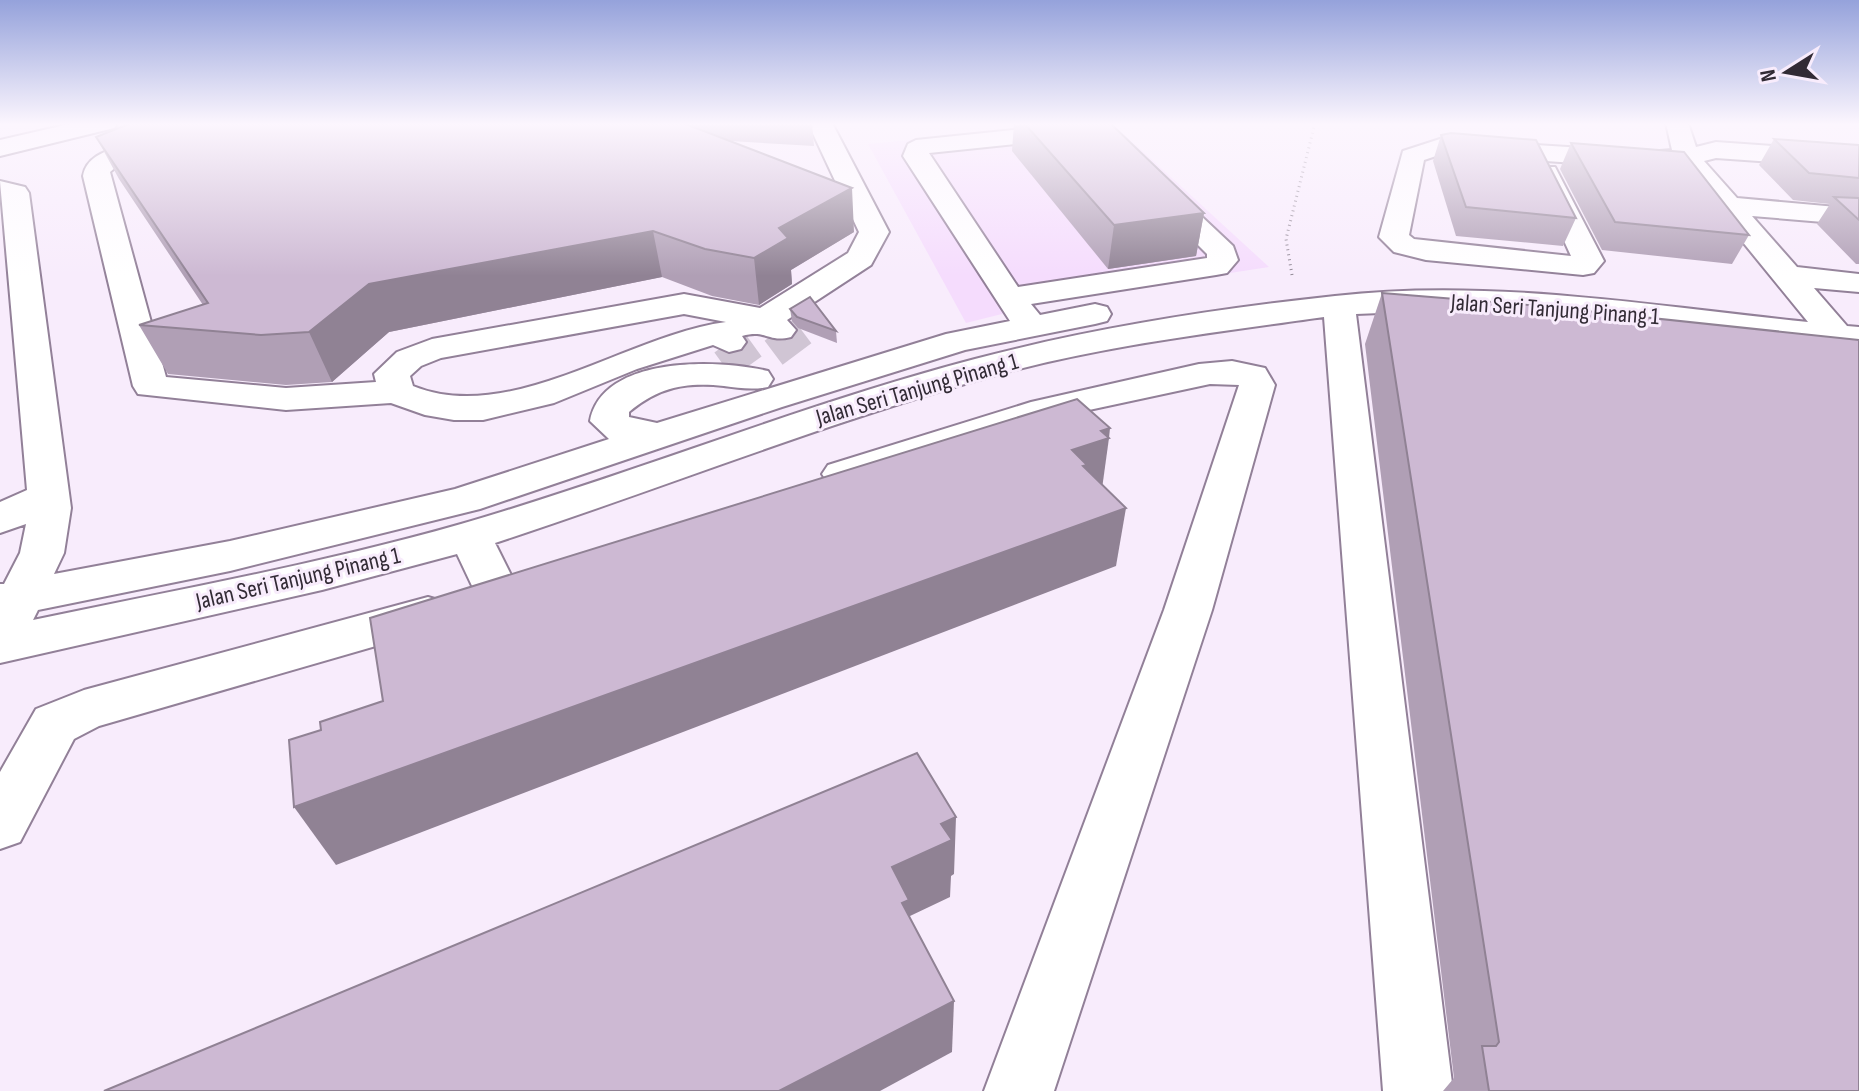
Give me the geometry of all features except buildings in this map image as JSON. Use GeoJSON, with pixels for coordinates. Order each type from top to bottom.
{"type":"FeatureCollection","features":[{"type":"Feature","properties":{"kind":"street"},"geometry":{"type":"LineString","coordinates":[[96,174],[151,386],[286,399],[396,392],[415,402],[473,411],[514,404],[642,356],[752,374]]}},
{"type":"Feature","properties":{"kind":"street"},"geometry":{"type":"LineString","coordinates":[[752,374],[780,334],[860,259],[874,232],[845,174]]}},
{"type":"Feature","properties":{"kind":"street"},"geometry":{"type":"LineString","coordinates":[[928,174],[1009,298],[1031,325]]}},
{"type":"Feature","properties":{"kind":"street"},"geometry":{"type":"LineString","coordinates":[[1408,174],[1394,237],[1404,246],[1426,251],[1583,266],[1589,261],[1546,174]]}},
{"type":"Feature","properties":{"kind":"street"},"geometry":{"type":"LineString","coordinates":[[1701,174],[1789,276],[1844,325]]}},
{"type":"Feature","properties":{"kind":"street"},"geometry":{"type":"LineString","coordinates":[[1009,298],[1216,266],[1223,260],[1222,252],[1141,176]]}},
{"type":"Feature","properties":{"kind":"street"},"geometry":{"type":"LineString","coordinates":[[0,189],[15,193],[49,509],[42,553],[11,598],[0,638]]}},
{"type":"Feature","properties":{"kind":"street"},"geometry":{"type":"LineString","coordinates":[[1729,206],[1859,217]]}},
{"type":"Feature","properties":{"kind":"street","name":"Jalan Seri Tanjung Pinang 1"},"geometry":{"type":"LineString","coordinates":[[11,598],[230,556],[465,500],[659,435],[752,374],[984,367],[1138,334],[1325,306],[1406,276],[1480,276],[1844,325]]}},
{"type":"Feature","properties":{"kind":"street"},"geometry":{"type":"LineString","coordinates":[[1789,276],[1859,283]]}},
{"type":"Feature","properties":{"kind":"street","name":"Jalan Seri Tanjung Pinang 1"},"geometry":{"type":"LineString","coordinates":[[752,374],[818,384],[958,341],[1031,325],[1430,299],[1519,302],[1844,325]]}},
{"type":"Feature","properties":{"kind":"street"},"geometry":{"type":"LineString","coordinates":[[1519,302],[1532,337]]}},
{"type":"Feature","properties":{"kind":"street"},"geometry":{"type":"LineString","coordinates":[[396,392],[392,374],[409,359],[445,347],[684,304],[718,308],[780,334],[818,384]]}},
{"type":"Feature","properties":{"kind":"street"},"geometry":{"type":"LineString","coordinates":[[1418,1091],[1325,306],[1421,335]]}},
{"type":"Feature","properties":{"kind":"street"},"geometry":{"type":"LineString","coordinates":[[797,490],[977,427],[1105,393],[1230,370],[1252,376],[1257,385],[1188,610],[1019,1091]]}},
{"type":"Feature","properties":{"kind":"street"},"geometry":{"type":"LineString","coordinates":[[659,435],[623,431],[609,421],[611,408],[628,392],[665,376],[689,372],[752,374]]}},
{"type":"Feature","properties":{"kind":"street","name":"Jalan Seri Tanjung Pinang 1"},"geometry":{"type":"LineString","coordinates":[[0,645],[322,574],[468,537],[635,483],[752,374]]}},
{"type":"Feature","properties":{"kind":"street"},"geometry":{"type":"LineString","coordinates":[[0,521],[49,509]]}},
{"type":"Feature","properties":{"kind":"street"},"geometry":{"type":"LineString","coordinates":[[0,824],[55,724],[84,710],[521,587],[483,560],[468,537]]}},
{"type":"Feature","properties":{"kind":"path"},"geometry":{"type":"LineString","coordinates":[[1302,174],[1286,239],[1325,306]]}},
{"type":"Feature","properties":{"kind":"shaded area"},"geometry":{"type":"Polygon","coordinates":[[[884,174],[1168,174],[1269,267],[1088,295],[1085,293],[966,323],[884,174]]]}},
{"type":"Feature","properties":{"kind":"tunnel"},"geometry":{"type":"LineString","coordinates":[[779,330],[797,354]]}},
{"type":"Feature","properties":{"kind":"tunnel"},"geometry":{"type":"LineString","coordinates":[[729,342],[747,367]]}}]}
